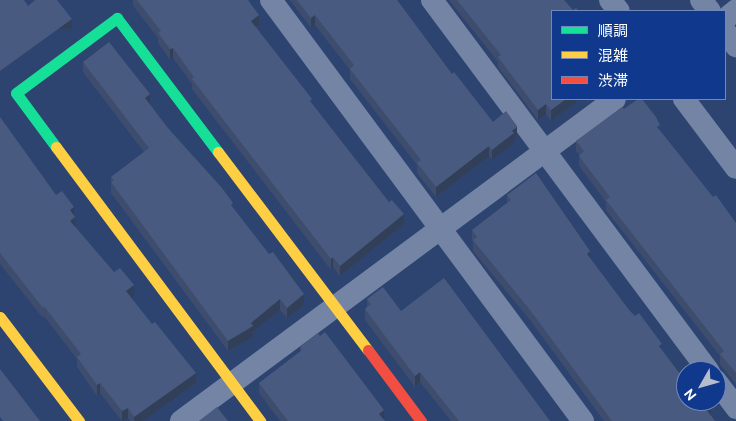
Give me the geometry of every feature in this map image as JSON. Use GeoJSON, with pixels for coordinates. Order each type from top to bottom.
{"type":"FeatureCollection","features":[{"type":"Feature","properties":{"kind":"street"},"geometry":{"type":"LineString","coordinates":[[271,0],[583,421]]}},
{"type":"Feature","properties":{"kind":"street"},"geometry":{"type":"LineString","coordinates":[[432,0],[701,361]]}},
{"type":"Feature","properties":{"kind":"street"},"geometry":{"type":"LineString","coordinates":[[610,0],[618,10]]}},
{"type":"Feature","properties":{"kind":"street"},"geometry":{"type":"LineString","coordinates":[[701,0],[709,10]]}},
{"type":"Feature","properties":{"kind":"street"},"geometry":{"type":"LineString","coordinates":[[726,18],[736,10]]}},
{"type":"Feature","properties":{"kind":"street"},"geometry":{"type":"LineString","coordinates":[[260,421],[16,93],[117,18],[337,306],[421,421]]}},
{"type":"Feature","properties":{"kind":"street"},"geometry":{"type":"LineString","coordinates":[[726,32],[736,46]]}},
{"type":"Feature","properties":{"kind":"street"},"geometry":{"type":"LineString","coordinates":[[182,421],[614,100]]}},
{"type":"Feature","properties":{"kind":"street"},"geometry":{"type":"LineString","coordinates":[[685,100],[736,168]]}},
{"type":"Feature","properties":{"kind":"street"},"geometry":{"type":"LineString","coordinates":[[0,318],[79,421]]}},
{"type":"Feature","properties":{"kind":"street"},"geometry":{"type":"LineString","coordinates":[[726,394],[736,408]]}},
{"type":"Feature","properties":{"kind":"building"},"geometry":{"type":"Polygon","coordinates":[[[0,0],[24,0],[28,6],[35,0],[57,0],[72,19],[0,71],[0,0]]]}},
{"type":"Feature","properties":{"kind":"building"},"geometry":{"type":"Polygon","coordinates":[[[137,0],[248,0],[259,15],[251,21],[312,99],[310,101],[389,202],[392,200],[404,214],[340,266],[333,257],[331,259],[192,79],[194,77],[173,48],[170,49],[158,33],[161,31],[137,0]]]}},
{"type":"Feature","properties":{"kind":"building"},"geometry":{"type":"Polygon","coordinates":[[[297,0],[397,0],[452,74],[454,72],[493,122],[506,111],[517,126],[512,131],[514,133],[492,150],[489,146],[436,187],[417,163],[421,160],[350,69],[354,65],[315,15],[311,18],[297,0]]]}},
{"type":"Feature","properties":{"kind":"building"},"geometry":{"type":"Polygon","coordinates":[[[457,0],[564,0],[573,10],[551,10],[551,100],[565,100],[551,110],[546,104],[538,110],[498,57],[501,55],[457,0]]]}},
{"type":"Feature","properties":{"kind":"building"},"geometry":{"type":"Polygon","coordinates":[[[109,42],[150,94],[145,98],[167,127],[222,188],[233,203],[231,205],[269,254],[273,252],[304,294],[287,308],[280,299],[251,323],[253,326],[228,341],[111,182],[114,180],[111,177],[149,148],[83,62],[109,42]]]}},
{"type":"Feature","properties":{"kind":"building"},"geometry":{"type":"Polygon","coordinates":[[[637,100],[643,100],[656,117],[660,125],[657,127],[713,197],[716,195],[736,223],[736,373],[720,354],[724,351],[606,200],[610,197],[579,156],[584,151],[576,141],[622,107],[624,109],[637,100]]]}},
{"type":"Feature","properties":{"kind":"building"},"geometry":{"type":"Polygon","coordinates":[[[0,117],[56,195],[62,191],[74,207],[70,210],[75,217],[70,221],[114,272],[120,268],[134,285],[126,291],[152,324],[155,322],[196,373],[134,417],[128,408],[122,411],[100,383],[97,385],[77,357],[81,354],[0,253],[0,117]]]}},
{"type":"Feature","properties":{"kind":"building"},"geometry":{"type":"Polygon","coordinates":[[[536,173],[590,251],[587,254],[629,310],[635,316],[639,313],[662,344],[659,346],[676,369],[676,411],[707,411],[715,421],[612,421],[530,310],[473,240],[477,237],[472,230],[511,200],[507,195],[536,173]]]}},
{"type":"Feature","properties":{"kind":"building"},"geometry":{"type":"Polygon","coordinates":[[[444,278],[550,421],[459,421],[420,372],[415,376],[365,309],[371,304],[367,299],[383,287],[401,311],[444,278]]]}},
{"type":"Feature","properties":{"kind":"building"},"geometry":{"type":"Polygon","coordinates":[[[325,332],[384,410],[379,414],[385,421],[288,421],[259,383],[302,350],[300,347],[318,333],[320,336],[325,332]]]}},
{"type":"Feature","properties":{"kind":"building"},"geometry":{"type":"Polygon","coordinates":[[[0,369],[40,421],[3,421],[0,417],[0,369]]]}},
{"type":"Feature","properties":{"kind":"building"},"geometry":{"type":"Polygon","coordinates":[[[217,407],[228,421],[199,421],[217,407]]]}},
{"type":"Feature","properties":{"kind":"traffic: fast"},"geometry":{"type":"LineString","coordinates":[[56,147],[16,93],[117,18],[218,152]]}},
{"type":"Feature","properties":{"kind":"traffic: slow"},"geometry":{"type":"LineString","coordinates":[[56,147],[260,421]]}},
{"type":"Feature","properties":{"kind":"traffic: slow"},"geometry":{"type":"LineString","coordinates":[[218,152],[368,350]]}},
{"type":"Feature","properties":{"kind":"traffic: slow"},"geometry":{"type":"LineString","coordinates":[[0,317],[79,421]]}},
{"type":"Feature","properties":{"kind":"traffic: jam"},"geometry":{"type":"LineString","coordinates":[[368,350],[421,421]]}}]}
